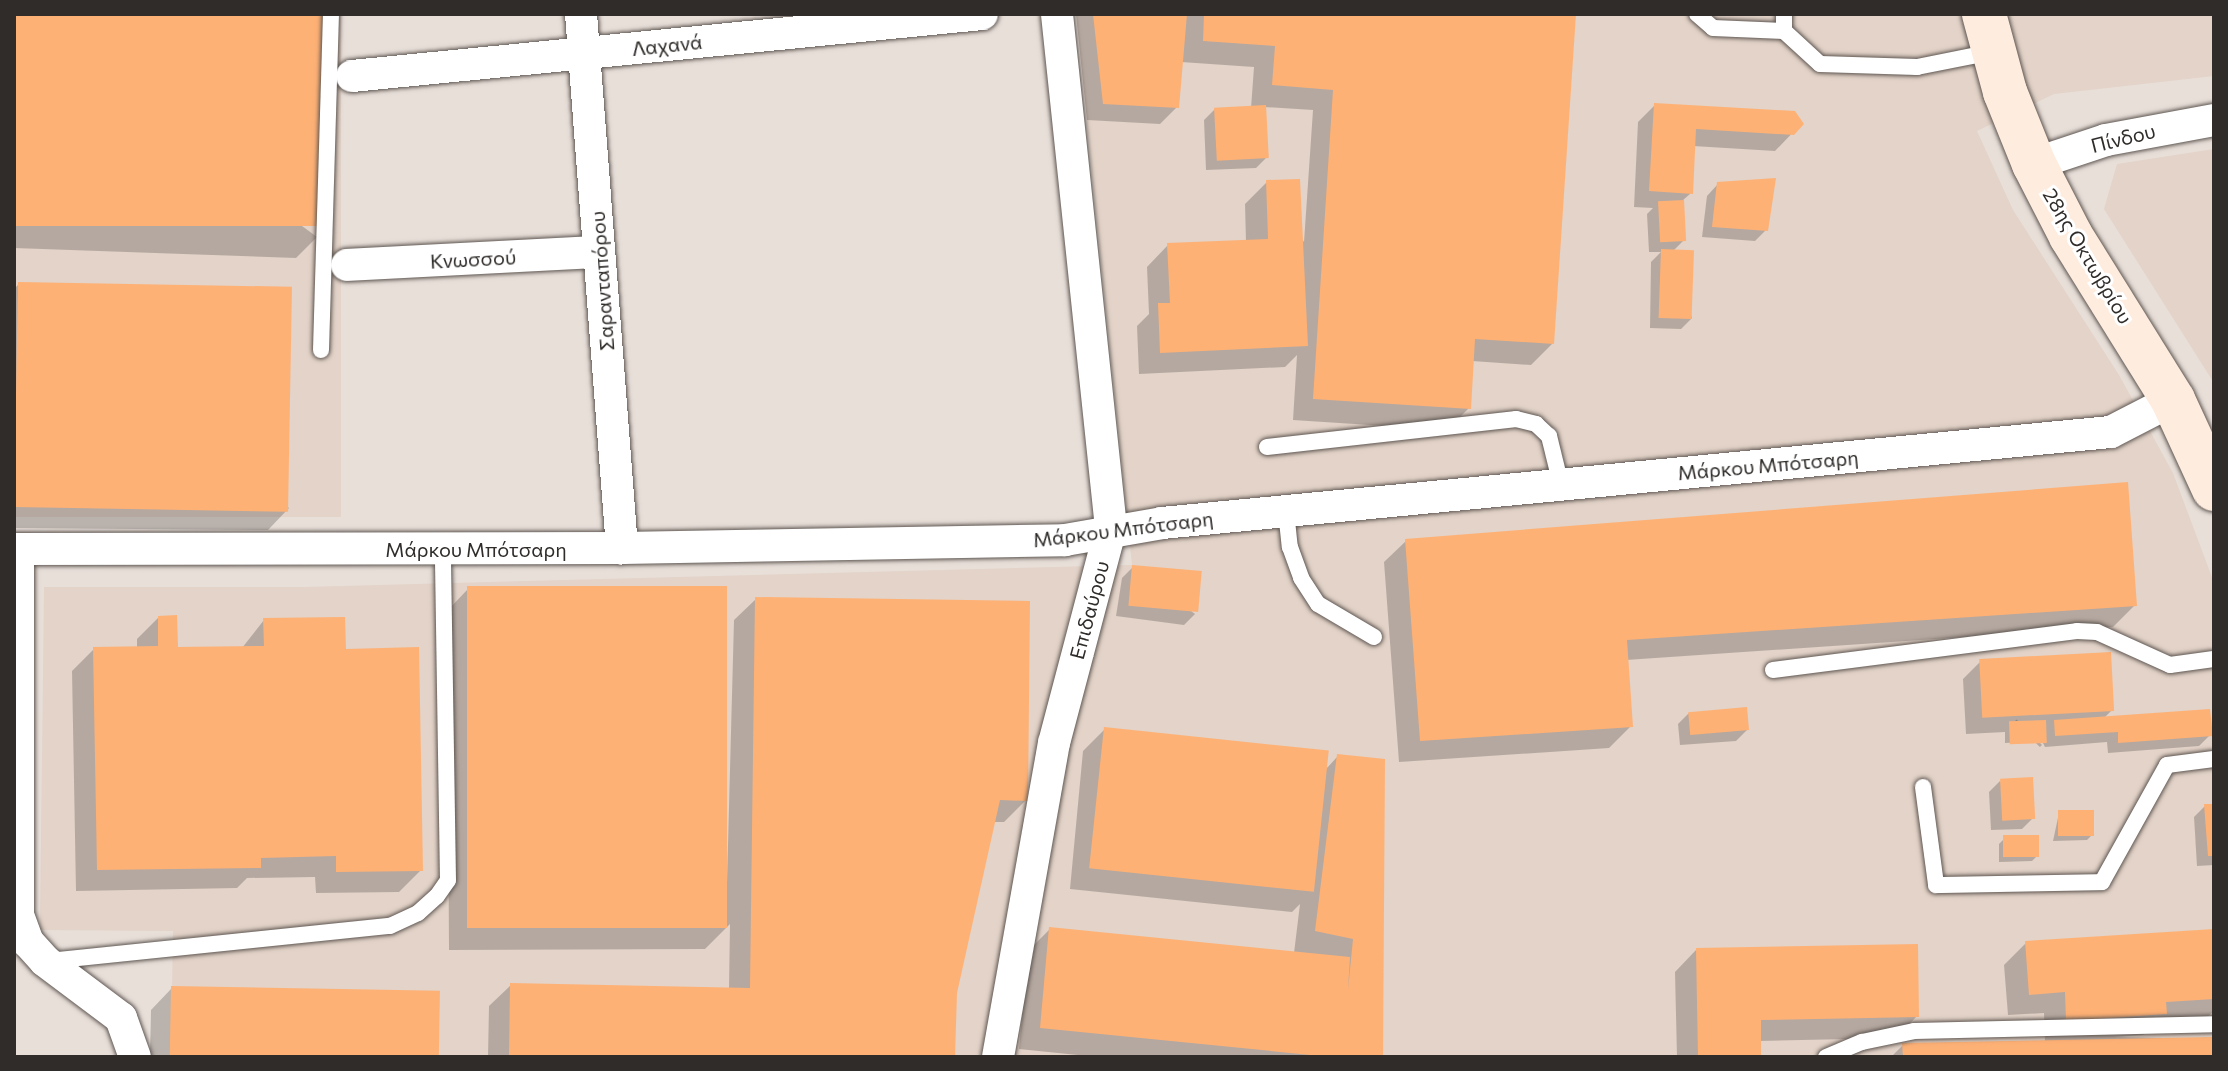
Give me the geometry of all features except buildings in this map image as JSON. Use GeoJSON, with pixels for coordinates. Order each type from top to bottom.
{"type":"FeatureCollection","features":[{"type":"Feature","properties":{"kind":"street","name":"Σαρανταπόρου"},"geometry":{"type":"LineString","coordinates":[[581,14],[622,548]]}},
{"type":"Feature","properties":{"kind":"street","name":"Λαχανά"},"geometry":{"type":"LineString","coordinates":[[352,76],[584,53],[740,26],[982,14]]}},
{"type":"Feature","properties":{"kind":"street","name":"Επιδαύρου"},"geometry":{"type":"LineString","coordinates":[[998,1057],[1054,743],[1111,528],[1057,14]]}},
{"type":"Feature","properties":{"kind":"street","name":"28ης Οκτωβρίου"},"geometry":{"type":"LineString","coordinates":[[1989,33],[2034,164],[2083,256],[2173,400],[2214,489]]}},
{"type":"Feature","properties":{"kind":"street","name":"Πίνδου"},"geometry":{"type":"LineString","coordinates":[[2034,164],[2106,140],[2214,120]]}},
{"type":"Feature","properties":{"kind":"street","name":"Κνωσσού"},"geometry":{"type":"LineString","coordinates":[[347,265],[599,252]]}},
{"type":"Feature","properties":{"kind":"street","name":"Μάρκου Μπότσαρη"},"geometry":{"type":"LineString","coordinates":[[16,549],[622,548],[1065,540],[1111,528],[2111,432],[2173,400]]}},
{"type":"Feature","properties":{"kind":"street"},"geometry":{"type":"LineString","coordinates":[[16,549],[18,915],[28,942],[45,961],[114,1011],[131,1037],[135,1057]]}},
{"type":"Feature","properties":{"kind":"lane"},"geometry":{"type":"LineString","coordinates":[[321,350],[331,14]]}},
{"type":"Feature","properties":{"kind":"lane"},"geometry":{"type":"LineString","coordinates":[[1697,14],[1713,28],[1784,31]]}},
{"type":"Feature","properties":{"kind":"lane"},"geometry":{"type":"LineString","coordinates":[[1784,14],[1784,31],[1810,59],[1836,66],[1917,67],[1989,33]]}},
{"type":"Feature","properties":{"kind":"lane"},"geometry":{"type":"LineString","coordinates":[[1267,447],[1516,419],[1536,424],[1549,436],[1557,452],[1561,485]]}},
{"type":"Feature","properties":{"kind":"lane"},"geometry":{"type":"LineString","coordinates":[[1286,511],[1294,557],[1318,604],[1374,637]]}},
{"type":"Feature","properties":{"kind":"lane"},"geometry":{"type":"LineString","coordinates":[[45,961],[145,947],[390,926],[418,913],[437,896],[448,880],[443,549]]}},
{"type":"Feature","properties":{"kind":"lane"},"geometry":{"type":"LineString","coordinates":[[1773,670],[2077,631],[2097,632],[2170,665],[2214,659]]}},
{"type":"Feature","properties":{"kind":"lane"},"geometry":{"type":"LineString","coordinates":[[1923,787],[1936,885],[2102,882],[2167,765],[2214,759]]}},
{"type":"Feature","properties":{"kind":"lane"},"geometry":{"type":"LineString","coordinates":[[1826,1057],[1862,1042],[1914,1031],[2214,1024]]}},
{"type":"Feature","properties":{"kind":"shaded area"},"geometry":{"type":"Polygon","coordinates":[[[14,14],[341,14],[341,517],[14,517],[14,14]]]}},
{"type":"Feature","properties":{"kind":"shaded area"},"geometry":{"type":"Polygon","coordinates":[[[1076,14],[2214,14],[2214,76],[2054,94],[1977,131],[2013,210],[2119,375],[2173,473],[2213,580],[2214,1057],[171,1057],[173,931],[40,930],[44,587],[305,587],[1132,565],[1076,14]]]}},
{"type":"Feature","properties":{"kind":"shaded area"},"geometry":{"type":"Polygon","coordinates":[[[2214,149],[2214,383],[2104,209],[2117,164],[2214,149]]]}}]}
